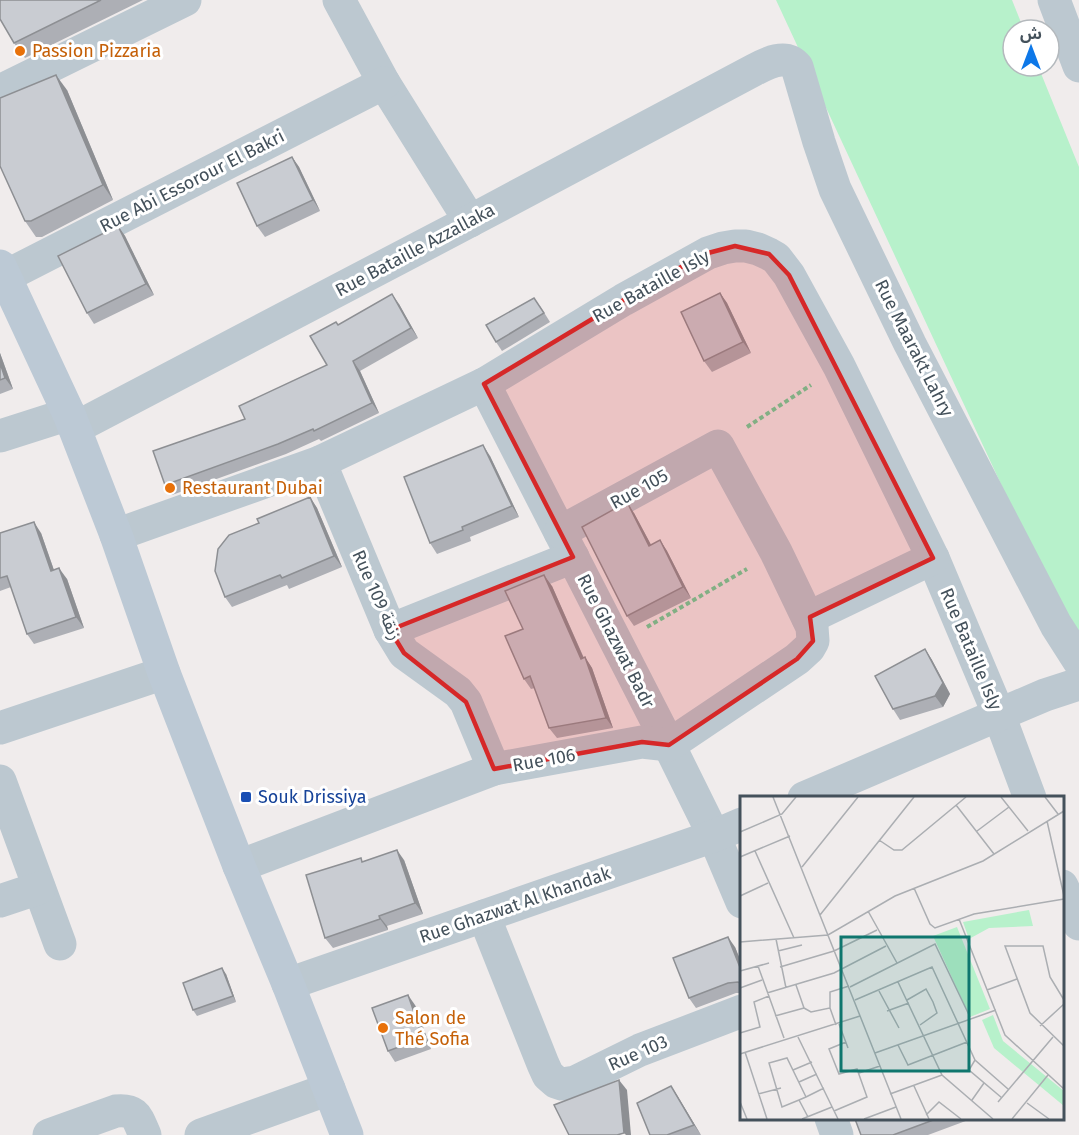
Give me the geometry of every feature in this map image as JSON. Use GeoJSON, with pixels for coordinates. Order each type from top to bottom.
{"type":"FeatureCollection","features":[{"type":"Feature","properties":{"kind":"main road"},"geometry":{"type":"LineString","coordinates":[[1,274],[72,421],[116,535],[164,673],[346,1135]]}},
{"type":"Feature","properties":{"kind":"street"},"geometry":{"type":"LineString","coordinates":[[0,91],[185,0]]}},
{"type":"Feature","properties":{"kind":"street"},"geometry":{"type":"LineString","coordinates":[[339,0],[384,82],[470,221]]}},
{"type":"Feature","properties":{"kind":"street"},"geometry":{"type":"LineString","coordinates":[[1054,0],[1079,66]]}},
{"type":"Feature","properties":{"kind":"street","name":"Rue Maarakt Lahry"},"geometry":{"type":"LineString","coordinates":[[754,70],[786,59],[797,67],[835,189],[910,344],[1056,625],[1079,661]]}},
{"type":"Feature","properties":{"kind":"street","name":"Rue Bataille Azzallaka"},"geometry":{"type":"LineString","coordinates":[[0,436],[72,421],[470,221],[754,70]]}},
{"type":"Feature","properties":{"kind":"street","name":"Rue Abi Essorour El Bakri"},"geometry":{"type":"LineString","coordinates":[[1,274],[384,82]]}},
{"type":"Feature","properties":{"kind":"street","name":"Rue Bataille Isly"},"geometry":{"type":"LineString","coordinates":[[116,535],[320,462],[484,384],[670,273],[708,253],[723,248],[746,246],[769,254],[781,264],[839,366],[933,558],[999,715],[1028,796]]}},
{"type":"Feature","properties":{"kind":"street","name":"Rue Ghazwat Badr"},"geometry":{"type":"LineString","coordinates":[[484,384],[669,744],[728,830],[740,896]]}},
{"type":"Feature","properties":{"kind":"street"},"geometry":{"type":"LineString","coordinates":[[669,744],[797,659],[813,641],[809,620],[777,552],[730,438]]}},
{"type":"Feature","properties":{"kind":"street","name":"Rue 105"},"geometry":{"type":"LineString","coordinates":[[390,630],[567,544],[730,438]]}},
{"type":"Feature","properties":{"kind":"street","name":"Rue 109 زنقة"},"geometry":{"type":"LineString","coordinates":[[320,462],[390,630],[404,653],[458,692],[466,702],[494,769]]}},
{"type":"Feature","properties":{"kind":"street"},"geometry":{"type":"LineString","coordinates":[[809,620],[933,558]]}},
{"type":"Feature","properties":{"kind":"street"},"geometry":{"type":"LineString","coordinates":[[0,728],[164,673]]}},
{"type":"Feature","properties":{"kind":"street"},"geometry":{"type":"LineString","coordinates":[[809,796],[1045,695],[1079,684]]}},
{"type":"Feature","properties":{"kind":"street","name":"Rue 106"},"geometry":{"type":"LineString","coordinates":[[239,866],[494,769],[642,742],[669,744]]}},
{"type":"Feature","properties":{"kind":"street"},"geometry":{"type":"LineString","coordinates":[[0,781],[60,944]]}},
{"type":"Feature","properties":{"kind":"street","name":"Rue Ghazwat Al Khandak"},"geometry":{"type":"LineString","coordinates":[[288,984],[728,830]]}},
{"type":"Feature","properties":{"kind":"street"},"geometry":{"type":"LineString","coordinates":[[0,901],[39,888]]}},
{"type":"Feature","properties":{"kind":"street"},"geometry":{"type":"LineString","coordinates":[[1064,890],[1079,924]]}},
{"type":"Feature","properties":{"kind":"street","name":"Rue 103"},"geometry":{"type":"LineString","coordinates":[[484,916],[543,1064],[556,1082],[562,1084],[575,1082],[640,1050],[740,1011]]}},
{"type":"Feature","properties":{"kind":"street"},"geometry":{"type":"LineString","coordinates":[[201,1135],[329,1089]]}},
{"type":"Feature","properties":{"kind":"street"},"geometry":{"type":"LineString","coordinates":[[49,1135],[116,1111],[129,1110],[138,1120],[145,1135]]}},
{"type":"Feature","properties":{"kind":"street"},"geometry":{"type":"LineString","coordinates":[[831,1120],[837,1135]]}},
{"type":"Feature","properties":{"kind":"path"},"geometry":{"type":"LineString","coordinates":[[730,438],[839,366]]}},
{"type":"Feature","properties":{"kind":"path"},"geometry":{"type":"LineString","coordinates":[[618,644],[777,552]]}},
{"type":"Feature","properties":{"kind":"highlighted area"},"geometry":{"type":"Polygon","coordinates":[[[735,246],[769,254],[789,275],[933,558],[810,617],[813,641],[797,659],[669,745],[642,742],[494,769],[466,702],[404,653],[390,630],[573,557],[484,384],[662,277],[708,253],[735,246]]]}},
{"type":"Feature","properties":{"kind":"green space"},"geometry":{"type":"Polygon","coordinates":[[[776,0],[1012,0],[1019,18],[1001,18],[1001,78],[1043,78],[1079,167],[1079,652],[776,0]]]}},
{"type":"Feature","properties":{"kind":"building"},"geometry":{"type":"Polygon","coordinates":[[[0,0],[101,0],[14,43],[0,19],[0,0]]]}},
{"type":"Feature","properties":{"kind":"building"},"geometry":{"type":"Polygon","coordinates":[[[56,75],[103,185],[31,221],[25,221],[0,166],[0,98],[56,75]]]}},
{"type":"Feature","properties":{"kind":"building"},"geometry":{"type":"Polygon","coordinates":[[[292,157],[313,200],[257,226],[237,183],[292,157]]]}},
{"type":"Feature","properties":{"kind":"building"},"geometry":{"type":"Polygon","coordinates":[[[118,226],[146,284],[87,313],[58,256],[118,226]]]}},
{"type":"Feature","properties":{"kind":"building"},"geometry":{"type":"Polygon","coordinates":[[[720,293],[743,342],[704,361],[681,312],[720,293]]]}},
{"type":"Feature","properties":{"kind":"building"},"geometry":{"type":"Polygon","coordinates":[[[392,294],[411,328],[353,361],[372,403],[314,431],[313,429],[165,485],[153,451],[245,419],[239,406],[327,365],[310,336],[336,322],[338,325],[392,294]]]}},
{"type":"Feature","properties":{"kind":"building"},"geometry":{"type":"Polygon","coordinates":[[[534,298],[544,313],[496,342],[486,325],[534,298]]]}},
{"type":"Feature","properties":{"kind":"building"},"geometry":{"type":"Polygon","coordinates":[[[0,363],[5,378],[0,380],[0,363]]]}},
{"type":"Feature","properties":{"kind":"building"},"geometry":{"type":"Polygon","coordinates":[[[483,445],[512,506],[430,543],[404,477],[483,445]]]}},
{"type":"Feature","properties":{"kind":"building"},"geometry":{"type":"Polygon","coordinates":[[[310,497],[334,556],[282,578],[280,575],[225,597],[215,571],[218,549],[229,535],[259,523],[257,519],[310,497]]]}},
{"type":"Feature","properties":{"kind":"building"},"geometry":{"type":"Polygon","coordinates":[[[627,502],[649,546],[660,540],[683,587],[627,616],[582,527],[627,502]]]}},
{"type":"Feature","properties":{"kind":"building"},"geometry":{"type":"Polygon","coordinates":[[[34,522],[51,571],[59,568],[76,617],[27,634],[7,576],[0,578],[0,533],[34,522]]]}},
{"type":"Feature","properties":{"kind":"building"},"geometry":{"type":"Polygon","coordinates":[[[544,575],[581,659],[585,657],[606,718],[549,728],[530,676],[524,679],[505,636],[523,629],[505,591],[544,575]]]}},
{"type":"Feature","properties":{"kind":"building"},"geometry":{"type":"Polygon","coordinates":[[[925,649],[943,683],[935,696],[893,709],[875,676],[925,649]]]}},
{"type":"Feature","properties":{"kind":"building"},"geometry":{"type":"Polygon","coordinates":[[[397,850],[415,903],[379,916],[380,919],[325,938],[306,875],[361,858],[362,862],[397,850]]]}},
{"type":"Feature","properties":{"kind":"building"},"geometry":{"type":"Polygon","coordinates":[[[728,937],[740,967],[740,983],[728,983],[689,998],[673,958],[728,937]]]}},
{"type":"Feature","properties":{"kind":"building"},"geometry":{"type":"Polygon","coordinates":[[[222,968],[233,996],[193,1010],[183,983],[222,968]]]}},
{"type":"Feature","properties":{"kind":"building"},"geometry":{"type":"Polygon","coordinates":[[[408,995],[423,1038],[388,1051],[372,1008],[408,995]]]}},
{"type":"Feature","properties":{"kind":"building"},"geometry":{"type":"Polygon","coordinates":[[[619,1080],[624,1133],[569,1135],[554,1105],[619,1080]]]}},
{"type":"Feature","properties":{"kind":"building"},"geometry":{"type":"Polygon","coordinates":[[[671,1086],[694,1125],[667,1135],[650,1135],[637,1103],[671,1086]]]}},
{"type":"Feature","properties":{"kind":"building"},"geometry":{"type":"Polygon","coordinates":[[[855,1120],[933,1120],[893,1135],[861,1135],[855,1120]]]}},
{"type":"Feature","properties":{"kind":"place","name":"Passion Pizzaria"},"geometry":{"type":"Point","coordinates":[20,51]}},
{"type":"Feature","properties":{"kind":"place","name":"Restaurant Dubai"},"geometry":{"type":"Point","coordinates":[170,488]}},
{"type":"Feature","properties":{"kind":"place","name":"Souk Drissiya"},"geometry":{"type":"Point","coordinates":[246,797]}},
{"type":"Feature","properties":{"kind":"place","name":"Salon de Thé Sofia"},"geometry":{"type":"Point","coordinates":[383,1028]}}]}
